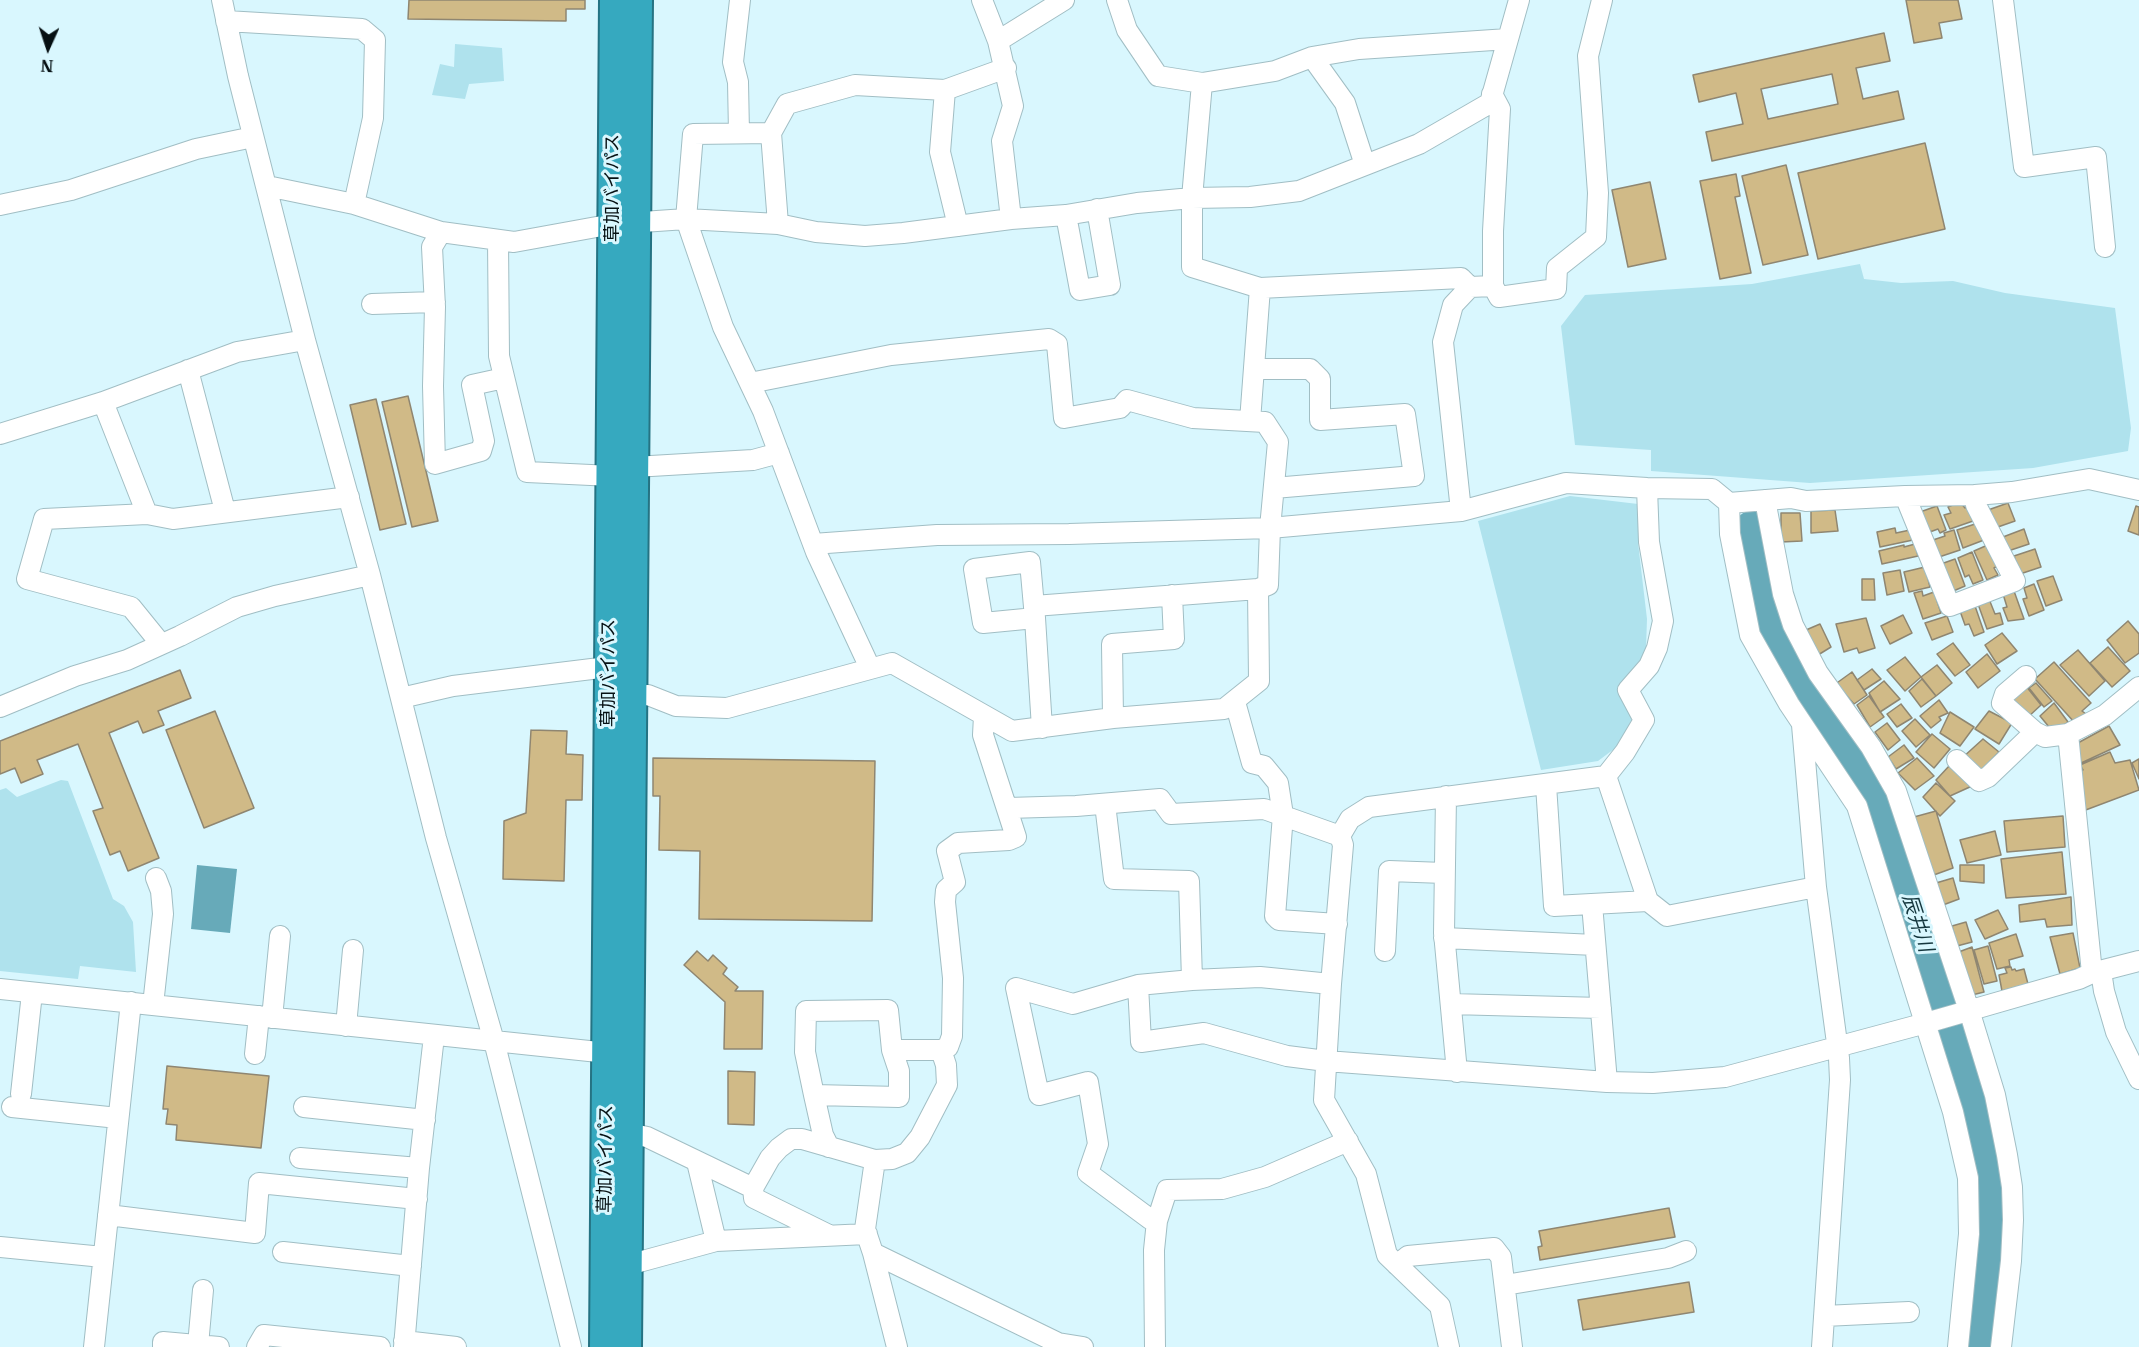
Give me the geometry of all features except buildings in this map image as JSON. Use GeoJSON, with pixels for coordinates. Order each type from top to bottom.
{"type":"FeatureCollection","features":[{"type":"Feature","properties":{"kind":"highway","name":"草加バイパス"},"geometry":{"type":"LineString","coordinates":[[604,1347],[608,1053],[620,697],[623,471],[624,222],[614,0]]}},
{"type":"Feature","properties":{"kind":"highway","name":"草加バイパス"},"geometry":{"type":"LineString","coordinates":[[624,222],[638,0]]}},
{"type":"Feature","properties":{"kind":"highway","name":"草加バイパス"},"geometry":{"type":"LineString","coordinates":[[623,471],[608,667],[620,697],[629,1133],[627,1347]]}},
{"type":"Feature","properties":{"kind":"street"},"geometry":{"type":"LineString","coordinates":[[222,0],[253,136],[305,340],[370,574],[436,838],[494,1041],[571,1347]]}},
{"type":"Feature","properties":{"kind":"street"},"geometry":{"type":"LineString","coordinates":[[739,133],[738,82],[733,62],[740,0]]}},
{"type":"Feature","properties":{"kind":"street"},"geometry":{"type":"LineString","coordinates":[[982,0],[1006,68],[1013,106],[1002,141],[1011,219]]}},
{"type":"Feature","properties":{"kind":"street"},"geometry":{"type":"LineString","coordinates":[[998,41],[1064,0]]}},
{"type":"Feature","properties":{"kind":"street"},"geometry":{"type":"LineString","coordinates":[[1117,0],[1127,30],[1158,76],[1202,83],[1275,71],[1312,57],[1359,49],[1508,39]]}},
{"type":"Feature","properties":{"kind":"street"},"geometry":{"type":"LineString","coordinates":[[267,186],[354,204],[441,232],[514,242],[624,222],[686,219],[778,224],[816,232],[865,236],[1066,214],[1137,203],[1192,198],[1250,197],[1299,191],[1419,144],[1490,103],[1519,0]]}},
{"type":"Feature","properties":{"kind":"street"},"geometry":{"type":"LineString","coordinates":[[1492,94],[1500,109],[1492,286],[1499,297],[1556,289],[1557,268],[1596,237],[1598,193],[1588,56],[1602,0]]}},
{"type":"Feature","properties":{"kind":"street"},"geometry":{"type":"LineString","coordinates":[[2003,0],[2024,167],[2097,157],[2105,247]]}},
{"type":"Feature","properties":{"kind":"street"},"geometry":{"type":"LineString","coordinates":[[226,21],[362,29],[375,40],[373,118],[354,204]]}},
{"type":"Feature","properties":{"kind":"street"},"geometry":{"type":"LineString","coordinates":[[1312,57],[1345,103],[1365,165]]}},
{"type":"Feature","properties":{"kind":"street"},"geometry":{"type":"LineString","coordinates":[[778,224],[771,133],[788,104],[855,85],[945,90],[1006,68]]}},
{"type":"Feature","properties":{"kind":"street"},"geometry":{"type":"LineString","coordinates":[[1202,83],[1192,198],[1192,267],[1260,288],[1461,278],[1470,287]]}},
{"type":"Feature","properties":{"kind":"street"},"geometry":{"type":"LineString","coordinates":[[945,90],[940,152],[958,226]]}},
{"type":"Feature","properties":{"kind":"street"},"geometry":{"type":"LineString","coordinates":[[771,133],[693,134],[686,219],[723,327],[763,411],[813,544],[870,668]]}},
{"type":"Feature","properties":{"kind":"street"},"geometry":{"type":"LineString","coordinates":[[0,205],[71,190],[196,149],[253,136]]}},
{"type":"Feature","properties":{"kind":"street"},"geometry":{"type":"LineString","coordinates":[[1066,214],[1080,290],[1110,285],[1097,209]]}},
{"type":"Feature","properties":{"kind":"street"},"geometry":{"type":"LineString","coordinates":[[441,232],[432,247],[435,302],[435,464],[481,451],[484,441],[472,385],[504,378]]}},
{"type":"Feature","properties":{"kind":"street"},"geometry":{"type":"LineString","coordinates":[[498,240],[499,356],[527,472],[623,471],[753,460],[779,453]]}},
{"type":"Feature","properties":{"kind":"street"},"geometry":{"type":"LineString","coordinates":[[1461,511],[1443,342],[1453,304],[1470,287],[1492,286]]}},
{"type":"Feature","properties":{"kind":"street"},"geometry":{"type":"LineString","coordinates":[[1250,421],[1260,288]]}},
{"type":"Feature","properties":{"kind":"street"},"geometry":{"type":"LineString","coordinates":[[372,304],[435,302]]}},
{"type":"Feature","properties":{"kind":"street"},"geometry":{"type":"LineString","coordinates":[[750,383],[891,356],[1049,339],[1057,344],[1064,418],[1120,408],[1127,400],[1193,418],[1265,422],[1278,442],[1270,528],[1268,585],[1258,589],[1172,595],[1034,612],[1042,728]]}},
{"type":"Feature","properties":{"kind":"street"},"geometry":{"type":"LineString","coordinates":[[0,435],[103,402],[237,352],[305,340]]}},
{"type":"Feature","properties":{"kind":"street"},"geometry":{"type":"LineString","coordinates":[[1254,369],[1310,369],[1320,379],[1320,420],[1405,414],[1414,476],[1274,488]]}},
{"type":"Feature","properties":{"kind":"street"},"geometry":{"type":"LineString","coordinates":[[188,370],[225,512]]}},
{"type":"Feature","properties":{"kind":"street"},"geometry":{"type":"LineString","coordinates":[[103,402],[147,514]]}},
{"type":"Feature","properties":{"kind":"street"},"geometry":{"type":"LineString","coordinates":[[813,544],[937,535],[1270,528],[1461,511],[1566,483],[1712,489],[1730,503],[1791,498],[1806,501],[1975,495],[2012,492],[2090,479],[2139,490]]}},
{"type":"Feature","properties":{"kind":"street"},"geometry":{"type":"LineString","coordinates":[[1449,1347],[1440,1306],[1387,1255],[1366,1174],[1324,1100],[1343,845],[1340,836],[1350,819],[1370,807],[1446,795],[1546,785],[1606,776],[1625,752],[1644,720],[1628,690],[1649,666],[1657,648],[1663,621],[1649,542],[1647,488]]}},
{"type":"Feature","properties":{"kind":"street"},"geometry":{"type":"LineString","coordinates":[[1905,496],[1950,606],[2015,581],[1976,505],[1975,495]]}},
{"type":"Feature","properties":{"kind":"street"},"geometry":{"type":"LineString","coordinates":[[161,644],[131,607],[27,579],[44,519],[147,514],[173,519],[349,497]]}},
{"type":"Feature","properties":{"kind":"street"},"geometry":{"type":"LineString","coordinates":[[1765,500],[1783,594],[1793,625],[1818,673],[1871,747],[1896,791],[1997,1106],[2012,1187],[2012,1261],[2001,1347]]}},
{"type":"Feature","properties":{"kind":"street"},"geometry":{"type":"LineString","coordinates":[[1730,503],[1731,534],[1750,635],[1789,704],[1857,806],[1929,1022],[1968,1178],[1969,1234],[1958,1347]]}},
{"type":"Feature","properties":{"kind":"street"},"geometry":{"type":"LineString","coordinates":[[0,707],[75,676],[128,660],[237,607],[370,574]]}},
{"type":"Feature","properties":{"kind":"street"},"geometry":{"type":"LineString","coordinates":[[620,697],[648,695],[676,706],[727,708],[892,663],[1012,731],[1113,718],[1224,710],[1259,681],[1258,589]]}},
{"type":"Feature","properties":{"kind":"street"},"geometry":{"type":"LineString","coordinates":[[1113,718],[1112,644],[1174,639],[1172,595]]}},
{"type":"Feature","properties":{"kind":"street"},"geometry":{"type":"LineString","coordinates":[[401,698],[453,686],[608,667]]}},
{"type":"Feature","properties":{"kind":"street"},"geometry":{"type":"LineString","coordinates":[[2026,676],[2005,694],[2002,703],[2035,732],[2045,737],[2068,734],[2105,715],[2139,687]]}},
{"type":"Feature","properties":{"kind":"street"},"geometry":{"type":"LineString","coordinates":[[1235,702],[1252,763],[1264,766],[1278,783],[1283,815],[1275,916],[1279,920],[1337,924]]}},
{"type":"Feature","properties":{"kind":"street"},"geometry":{"type":"LineString","coordinates":[[892,1050],[941,1050],[948,1047],[952,1036],[953,978],[945,902],[946,890],[955,882],[947,851],[958,843],[1009,840],[1016,837],[983,735],[984,716]]}},
{"type":"Feature","properties":{"kind":"street"},"geometry":{"type":"LineString","coordinates":[[1802,722],[1816,887],[1839,1058],[1822,1347]]}},
{"type":"Feature","properties":{"kind":"street"},"geometry":{"type":"LineString","coordinates":[[1957,760],[1979,781],[1988,777],[2035,732]]}},
{"type":"Feature","properties":{"kind":"street"},"geometry":{"type":"LineString","coordinates":[[2068,734],[2096,972],[2116,1032],[2139,1079]]}},
{"type":"Feature","properties":{"kind":"street"},"geometry":{"type":"LineString","coordinates":[[1606,776],[1648,901],[1667,916],[1816,887]]}},
{"type":"Feature","properties":{"kind":"street"},"geometry":{"type":"LineString","coordinates":[[1546,785],[1554,906],[1648,901]]}},
{"type":"Feature","properties":{"kind":"street"},"geometry":{"type":"LineString","coordinates":[[1446,795],[1444,938],[1457,1072]]}},
{"type":"Feature","properties":{"kind":"street"},"geometry":{"type":"LineString","coordinates":[[1008,808],[1160,799],[1171,814],[1264,809],[1340,836]]}},
{"type":"Feature","properties":{"kind":"street"},"geometry":{"type":"LineString","coordinates":[[1105,804],[1114,879],[1188,881],[1192,980]]}},
{"type":"Feature","properties":{"kind":"street"},"geometry":{"type":"LineString","coordinates":[[1384,951],[1389,871],[1444,873]]}},
{"type":"Feature","properties":{"kind":"street"},"geometry":{"type":"LineString","coordinates":[[153,1005],[163,914],[161,891],[156,878]]}},
{"type":"Feature","properties":{"kind":"street"},"geometry":{"type":"LineString","coordinates":[[1592,904],[1607,1082]]}},
{"type":"Feature","properties":{"kind":"street"},"geometry":{"type":"LineString","coordinates":[[255,1054],[266,1017],[280,936]]}},
{"type":"Feature","properties":{"kind":"street"},"geometry":{"type":"LineString","coordinates":[[1444,938],[1595,945]]}},
{"type":"Feature","properties":{"kind":"street"},"geometry":{"type":"LineString","coordinates":[[346,1026],[353,950]]}},
{"type":"Feature","properties":{"kind":"street"},"geometry":{"type":"LineString","coordinates":[[1138,985],[1141,1042],[1204,1033],[1287,1056],[1326,1061],[1457,1072],[1653,1083],[1725,1077],[1837,1048],[2139,961]]}},
{"type":"Feature","properties":{"kind":"street"},"geometry":{"type":"LineString","coordinates":[[1157,1221],[1150,1219],[1088,1173],[1098,1144],[1088,1082],[1039,1095],[1016,988],[1073,1004],[1138,985],[1192,980],[1260,977],[1331,984]]}},
{"type":"Feature","properties":{"kind":"street"},"geometry":{"type":"LineString","coordinates":[[0,989],[608,1053]]}},
{"type":"Feature","properties":{"kind":"street"},"geometry":{"type":"LineString","coordinates":[[32,993],[16,1100],[118,1118]]}},
{"type":"Feature","properties":{"kind":"street"},"geometry":{"type":"LineString","coordinates":[[94,1347],[118,1118],[129,1094],[131,1002]]}},
{"type":"Feature","properties":{"kind":"street"},"geometry":{"type":"LineString","coordinates":[[1451,1004],[1601,1008]]}},
{"type":"Feature","properties":{"kind":"street"},"geometry":{"type":"LineString","coordinates":[[814,1095],[899,1097],[899,1071],[892,1050],[888,1010],[806,1011],[805,1052],[814,1095],[824,1135],[829,1147]]}},
{"type":"Feature","properties":{"kind":"street"},"geometry":{"type":"LineString","coordinates":[[434,1036],[419,1168],[404,1344],[456,1347]]}},
{"type":"Feature","properties":{"kind":"street"},"geometry":{"type":"LineString","coordinates":[[830,1235],[754,1198],[753,1188],[770,1158],[791,1139],[802,1139],[875,1160],[892,1159],[907,1153],[920,1137],[947,1085],[946,1065],[941,1050]]}},
{"type":"Feature","properties":{"kind":"street"},"geometry":{"type":"LineString","coordinates":[[303,1107],[425,1120]]}},
{"type":"Feature","properties":{"kind":"street"},"geometry":{"type":"LineString","coordinates":[[629,1133],[647,1137],[753,1188]]}},
{"type":"Feature","properties":{"kind":"street"},"geometry":{"type":"LineString","coordinates":[[1155,1347],[1154,1250],[1157,1221],[1167,1190],[1222,1189],[1265,1177],[1348,1141]]}},
{"type":"Feature","properties":{"kind":"street"},"geometry":{"type":"LineString","coordinates":[[300,1158],[419,1168]]}},
{"type":"Feature","properties":{"kind":"street"},"geometry":{"type":"LineString","coordinates":[[875,1160],[865,1229],[897,1347]]}},
{"type":"Feature","properties":{"kind":"street"},"geometry":{"type":"LineString","coordinates":[[697,1162],[716,1241]]}},
{"type":"Feature","properties":{"kind":"street"},"geometry":{"type":"LineString","coordinates":[[108,1215],[255,1233],[259,1183],[417,1199]]}},
{"type":"Feature","properties":{"kind":"street"},"geometry":{"type":"LineString","coordinates":[[628,1265],[716,1241],[867,1234]]}},
{"type":"Feature","properties":{"kind":"street"},"geometry":{"type":"LineString","coordinates":[[0,1247],[103,1257]]}},
{"type":"Feature","properties":{"kind":"street"},"geometry":{"type":"LineString","coordinates":[[1397,1265],[1408,1256],[1494,1248],[1501,1257],[1512,1347]]}},
{"type":"Feature","properties":{"kind":"street"},"geometry":{"type":"LineString","coordinates":[[1505,1285],[1668,1258],[1686,1251]]}},
{"type":"Feature","properties":{"kind":"street"},"geometry":{"type":"LineString","coordinates":[[283,1252],[411,1266]]}},
{"type":"Feature","properties":{"kind":"street"},"geometry":{"type":"LineString","coordinates":[[873,1253],[1058,1345],[1083,1347]]}},
{"type":"Feature","properties":{"kind":"street"},"geometry":{"type":"LineString","coordinates":[[198,1345],[203,1290]]}},
{"type":"Feature","properties":{"kind":"street"},"geometry":{"type":"LineString","coordinates":[[1824,1316],[1909,1312]]}},
{"type":"Feature","properties":{"kind":"street"},"geometry":{"type":"LineString","coordinates":[[257,1347],[264,1335],[380,1347]]}},
{"type":"Feature","properties":{"kind":"street"},"geometry":{"type":"LineString","coordinates":[[163,1347],[163,1342],[219,1347]]}},
{"type":"Feature","properties":{"kind":"shaded area"},"geometry":{"type":"Polygon","coordinates":[[[455,44],[502,48],[504,81],[469,84],[465,99],[432,95],[440,64],[454,67],[455,44]]]}},
{"type":"Feature","properties":{"kind":"shaded area"},"geometry":{"type":"Polygon","coordinates":[[[1860,264],[1864,279],[1901,283],[1953,281],[2005,293],[2115,308],[2131,428],[2128,451],[2033,468],[1810,483],[1651,471],[1651,450],[1575,445],[1561,326],[1585,295],[1752,284],[1860,264]]]}},
{"type":"Feature","properties":{"kind":"shaded area"},"geometry":{"type":"Polygon","coordinates":[[[1570,496],[1638,504],[1638,543],[1647,619],[1646,648],[1640,663],[1633,717],[1618,746],[1598,761],[1541,770],[1478,521],[1570,496]]]}},
{"type":"Feature","properties":{"kind":"shaded area"},"geometry":{"type":"Polygon","coordinates":[[[61,780],[68,781],[113,899],[124,906],[133,922],[136,972],[80,966],[78,979],[0,971],[0,790],[6,788],[17,797],[61,780]]]}},
{"type":"Feature","properties":{"kind":"shaded area"},"geometry":{"type":"Polygon","coordinates":[[[197,865],[237,869],[230,933],[191,929],[197,865]]]}},
{"type":"Feature","properties":{"kind":"waterway","name":"辰井川"},"geometry":{"type":"LineString","coordinates":[[1751,527],[1757,570],[1768,616],[1794,674],[1859,762],[1876,794],[1896,847],[1984,1135],[1993,1191],[1993,1237],[1982,1347]]}}]}
